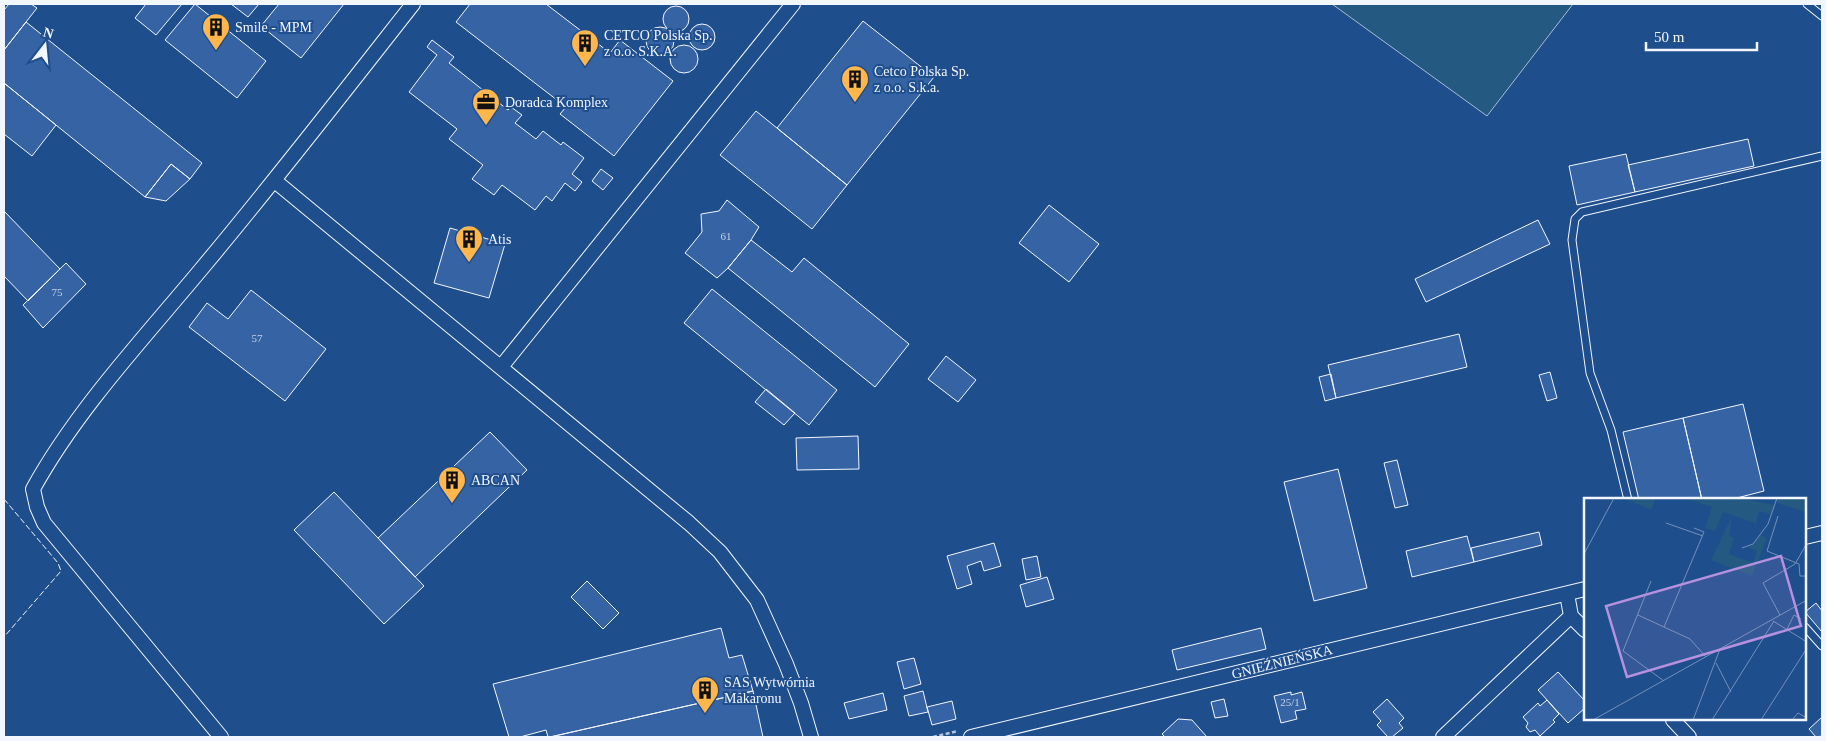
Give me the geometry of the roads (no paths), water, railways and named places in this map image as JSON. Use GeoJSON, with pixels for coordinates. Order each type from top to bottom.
{"type":"FeatureCollection","features":[{"type":"Feature","properties":{"kind":"street"},"geometry":{"type":"LineString","coordinates":[[221,737],[44,523],[37,507],[33,489],[47,463],[84,411],[275,180],[413,4]]}},
{"type":"Feature","properties":{"kind":"street"},"geometry":{"type":"LineString","coordinates":[[501,367],[793,4]]}},
{"type":"Feature","properties":{"kind":"street"},"geometry":{"type":"LineString","coordinates":[[275,180],[689,523],[720,552],[757,600],[789,672],[811,737]]}},
{"type":"Feature","properties":{"kind":"street"},"geometry":{"type":"LineString","coordinates":[[1806,537],[1822,533]]}},
{"type":"Feature","properties":{"kind":"street","name":"GNIEŹNIEŃSKA"},"geometry":{"type":"LineString","coordinates":[[976,737],[1584,589]]}},
{"type":"Feature","properties":{"kind":"street"},"geometry":{"type":"LineString","coordinates":[[1567,594],[1571,616],[1584,629]]}},
{"type":"Feature","properties":{"kind":"street"},"geometry":{"type":"LineString","coordinates":[[1442,737],[1571,616]]}},
{"type":"Feature","properties":{"kind":"lane"},"geometry":{"type":"LineString","coordinates":[[1807,4],[1822,16]]}},
{"type":"Feature","properties":{"kind":"lane"},"geometry":{"type":"LineString","coordinates":[[1628,498],[1611,430],[1590,373],[1572,240],[1575,219],[1582,212],[1822,156]]}},
{"type":"Feature","properties":{"kind":"lane"},"geometry":{"type":"LineString","coordinates":[[1806,628],[1822,646]]}},
{"type":"Feature","properties":{"kind":"place","name":"Smile - MPM"},"geometry":{"type":"Point","coordinates":[216,51]}},
{"type":"Feature","properties":{"kind":"place","name":"CETCO Polska Sp. z o.o. S.K.A."},"geometry":{"type":"Point","coordinates":[585,67]}},
{"type":"Feature","properties":{"kind":"place","name":"Cetco Polska Sp. z o.o. S.k.a."},"geometry":{"type":"Point","coordinates":[855,103]}},
{"type":"Feature","properties":{"kind":"place","name":"Doradca Komplex"},"geometry":{"type":"Point","coordinates":[486,126]}},
{"type":"Feature","properties":{"kind":"place","name":"Atis"},"geometry":{"type":"Point","coordinates":[469,263]}},
{"type":"Feature","properties":{"kind":"place","name":"ABCAN"},"geometry":{"type":"Point","coordinates":[452,504]}},
{"type":"Feature","properties":{"kind":"place","name":"SAS Wytwórnia Makaronu"},"geometry":{"type":"Point","coordinates":[705,714]}}]}
